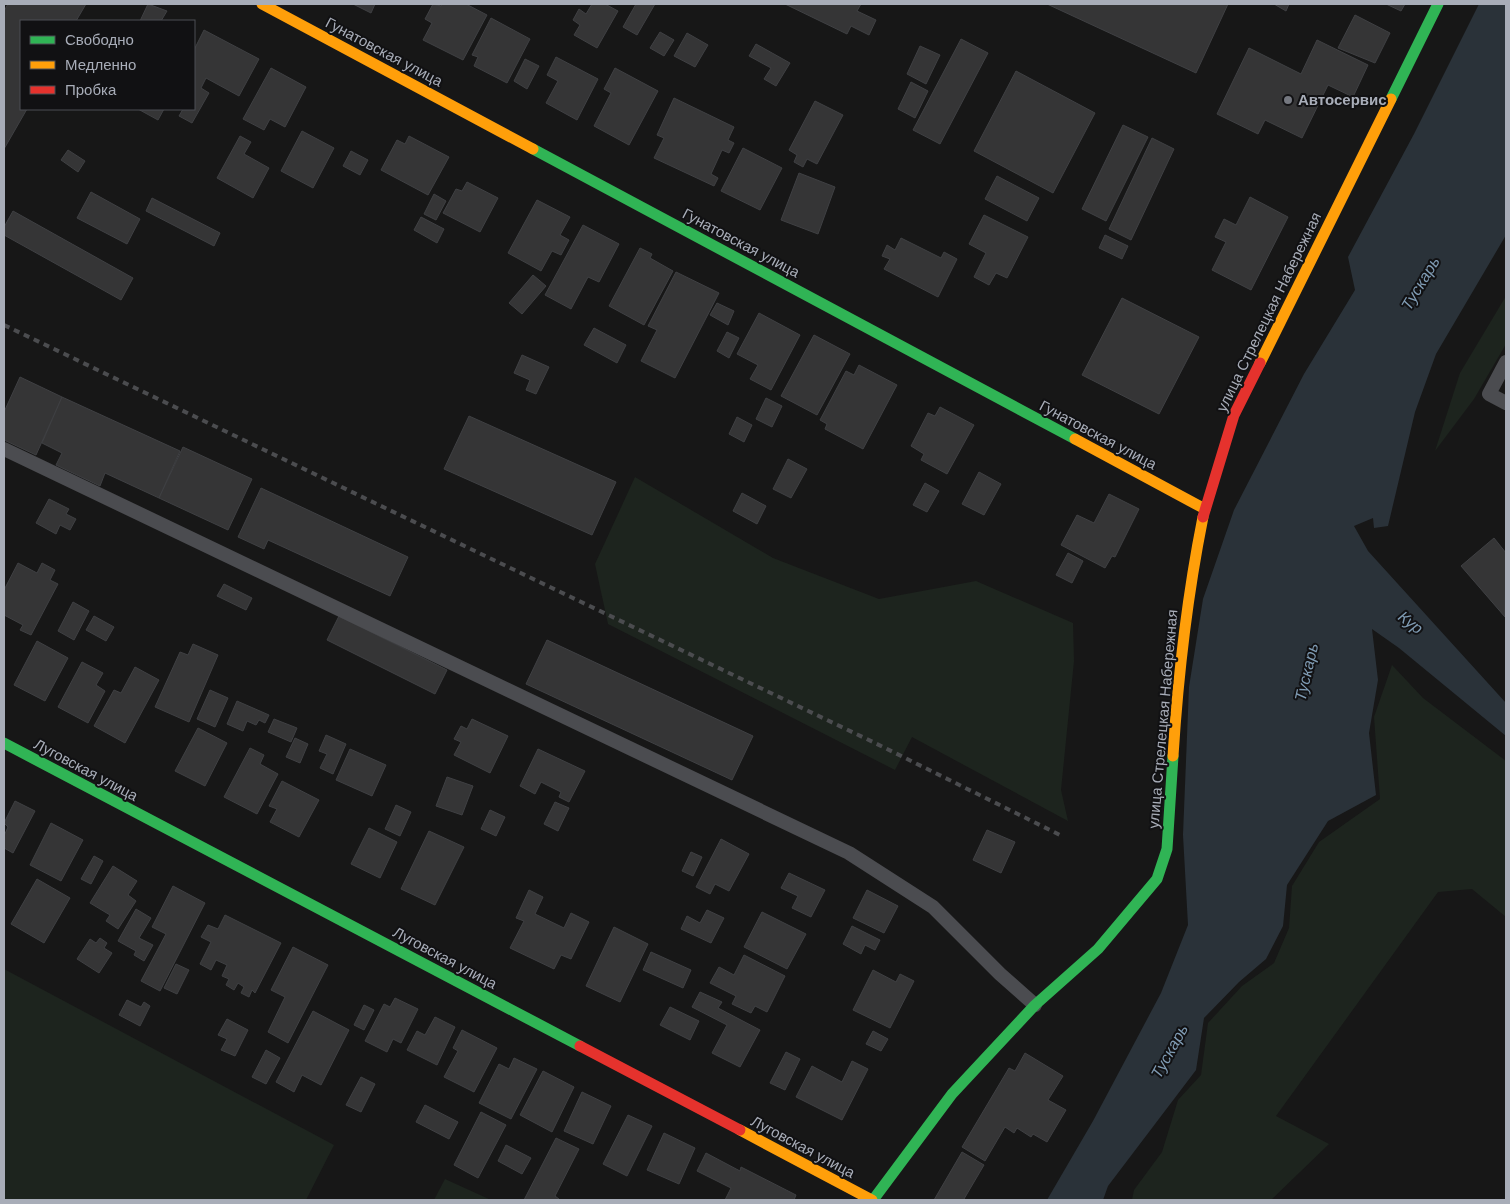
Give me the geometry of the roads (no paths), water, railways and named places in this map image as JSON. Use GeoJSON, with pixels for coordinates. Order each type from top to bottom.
{"type":"FeatureCollection","features":[{"type":"Feature","properties":{"kind":"street","name":"Гунатовская улица"},"geometry":{"type":"LineString","coordinates":[[262,4],[1206,509]]}},
{"type":"Feature","properties":{"kind":"street","name":"улица Стрелецкая Набережная"},"geometry":{"type":"LineString","coordinates":[[872,1200],[952,1094],[1035,1004],[1098,949],[1156,879],[1167,849],[1178,676],[1191,576],[1206,509],[1234,415],[1438,4]]}},
{"type":"Feature","properties":{"kind":"street","name":"Луговская улица"},"geometry":{"type":"LineString","coordinates":[[4,743],[872,1200]]}},
{"type":"Feature","properties":{"kind":"lane"},"geometry":{"type":"LineString","coordinates":[[1506,362],[1489,394],[1506,403]]}},
{"type":"Feature","properties":{"kind":"lane"},"geometry":{"type":"LineString","coordinates":[[4,449],[849,853],[933,908],[1000,974],[1035,1004]]}},
{"type":"Feature","properties":{"kind":"water"},"geometry":{"type":"Polygon","coordinates":[[[1479,4],[1506,4],[1506,235],[1436,354],[1415,412],[1388,526],[1374,528],[1373,518],[1354,526],[1368,551],[1506,703],[1506,736],[1399,648],[1372,629],[1378,680],[1369,733],[1376,795],[1328,821],[1287,885],[1283,926],[1266,959],[1239,982],[1204,1018],[1196,1070],[1108,1186],[1103,1200],[1047,1200],[1093,1121],[1161,993],[1188,925],[1183,835],[1189,687],[1203,599],[1234,510],[1304,374],[1355,290],[1348,257],[1414,134],[1479,4]]]}},
{"type":"Feature","properties":{"kind":"railway"},"geometry":{"type":"LineString","coordinates":[[4,325],[875,743],[1060,835]]}},
{"type":"Feature","properties":{"kind":"place","name":"Автосервис"},"geometry":{"type":"Point","coordinates":[1288,100]}},
{"type":"Feature","properties":{"kind":"water label","name":"Тускарь"},"geometry":{"type":"Point","coordinates":[1420,283]}},
{"type":"Feature","properties":{"kind":"water label","name":"Кур"},"geometry":{"type":"Point","coordinates":[1411,622]}},
{"type":"Feature","properties":{"kind":"water label","name":"Тускарь"},"geometry":{"type":"Point","coordinates":[1306,672]}},
{"type":"Feature","properties":{"kind":"water label","name":"Тускарь"},"geometry":{"type":"Point","coordinates":[1169,1051]}}]}
